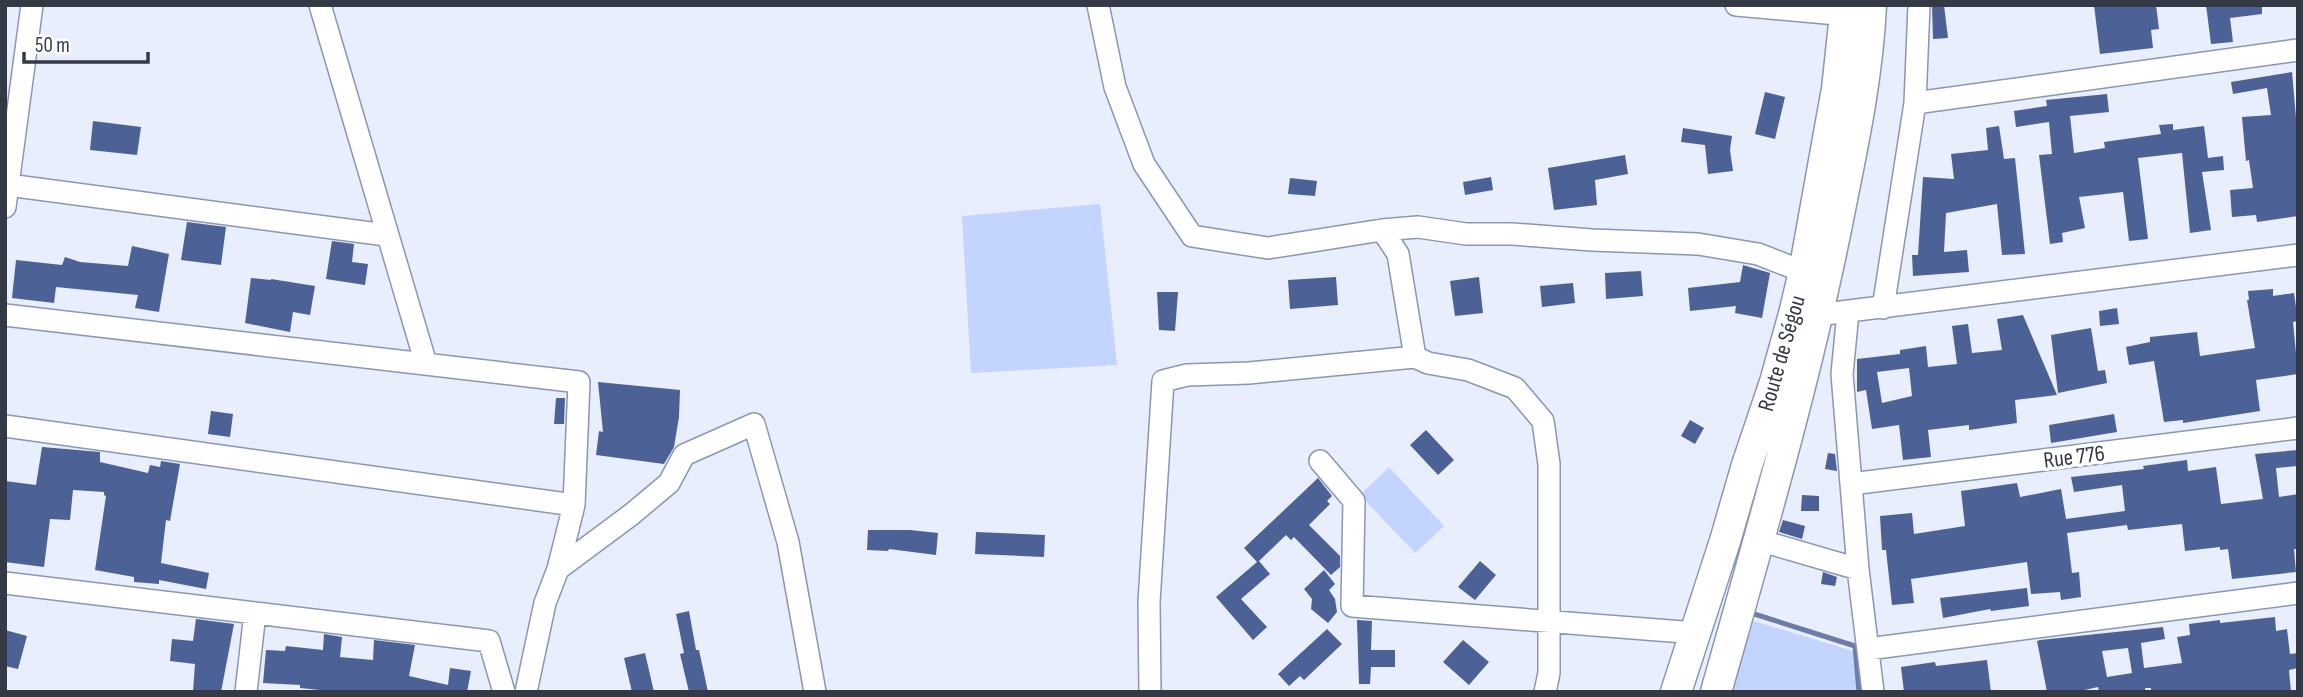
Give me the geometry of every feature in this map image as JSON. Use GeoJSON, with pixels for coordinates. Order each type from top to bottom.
{"type":"FeatureCollection","features":[{"type":"Feature","properties":{"kind":"highway","name":"Route de Ségou"},"geometry":{"type":"LineString","coordinates":[[1676,692],[1746,465],[1775,382],[1804,272],[1837,89],[1858,10]]}},
{"type":"Feature","properties":{"kind":"highway","name":"Route de Ségou"},"geometry":{"type":"LineString","coordinates":[[1716,692],[1801,387],[1829,271],[1864,90],[1858,10]]}},
{"type":"Feature","properties":{"kind":"street"},"geometry":{"type":"LineString","coordinates":[[5,207],[32,5]]}},
{"type":"Feature","properties":{"kind":"street"},"geometry":{"type":"LineString","coordinates":[[320,5],[426,364]]}},
{"type":"Feature","properties":{"kind":"street"},"geometry":{"type":"LineString","coordinates":[[1098,5],[1115,88],[1144,164],[1192,236],[1268,248],[1418,227],[1466,234],[1698,244],[1758,254],[1804,272]]}},
{"type":"Feature","properties":{"kind":"street"},"geometry":{"type":"LineString","coordinates":[[1736,5],[1858,10]]}},
{"type":"Feature","properties":{"kind":"street"},"geometry":{"type":"LineString","coordinates":[[1883,308],[1915,103],[1919,5]]}},
{"type":"Feature","properties":{"kind":"street"},"geometry":{"type":"LineString","coordinates":[[1915,103],[2298,50]]}},
{"type":"Feature","properties":{"kind":"street"},"geometry":{"type":"LineString","coordinates":[[8,176],[386,234]]}},
{"type":"Feature","properties":{"kind":"street"},"geometry":{"type":"LineString","coordinates":[[1382,230],[1398,254],[1415,357]]}},
{"type":"Feature","properties":{"kind":"street"},"geometry":{"type":"LineString","coordinates":[[1817,315],[2298,255]]}},
{"type":"Feature","properties":{"kind":"street"},"geometry":{"type":"LineString","coordinates":[[1848,312],[1842,374],[1858,569],[1873,692]]}},
{"type":"Feature","properties":{"kind":"street"},"geometry":{"type":"LineString","coordinates":[[5,315],[579,382],[574,506],[558,569],[545,603],[526,692]]}},
{"type":"Feature","properties":{"kind":"street"},"geometry":{"type":"LineString","coordinates":[[1150,692],[1149,602],[1163,382],[1187,374],[1249,373],[1415,357],[1428,363],[1468,370],[1516,388],[1543,421],[1549,464],[1549,673],[1545,692]]}},
{"type":"Feature","properties":{"kind":"street"},"geometry":{"type":"LineString","coordinates":[[558,569],[669,483],[684,456],[754,424],[788,542],[815,692]]}},
{"type":"Feature","properties":{"kind":"street"},"geometry":{"type":"LineString","coordinates":[[5,426],[574,506]]}},
{"type":"Feature","properties":{"kind":"street","name":"Rue 776"},"geometry":{"type":"LineString","coordinates":[[1850,484],[2298,428]]}},
{"type":"Feature","properties":{"kind":"street"},"geometry":{"type":"LineString","coordinates":[[1320,461],[1354,501],[1352,606],[1696,633]]}},
{"type":"Feature","properties":{"kind":"street"},"geometry":{"type":"LineString","coordinates":[[1758,540],[1858,569]]}},
{"type":"Feature","properties":{"kind":"street"},"geometry":{"type":"LineString","coordinates":[[5,583],[489,641],[504,692]]}},
{"type":"Feature","properties":{"kind":"street"},"geometry":{"type":"LineString","coordinates":[[1868,649],[2298,593]]}},
{"type":"Feature","properties":{"kind":"street"},"geometry":{"type":"LineString","coordinates":[[246,692],[255,613]]}},
{"type":"Feature","properties":{"kind":"shaded area"},"geometry":{"type":"Polygon","coordinates":[[[1100,204],[1117,365],[971,373],[962,216],[1100,204]]]}},
{"type":"Feature","properties":{"kind":"shaded area"},"geometry":{"type":"Polygon","coordinates":[[[1389,467],[1444,526],[1415,553],[1360,495],[1389,467]]]}},
{"type":"Feature","properties":{"kind":"shaded area"},"geometry":{"type":"Polygon","coordinates":[[[1744,618],[1853,651],[1859,692],[1723,692],[1744,618]]]}},
{"type":"Feature","properties":{"kind":"building"},"geometry":{"type":"Polygon","coordinates":[[[1932,5],[1944,5],[1948,38],[1933,39],[1932,5]]]}},
{"type":"Feature","properties":{"kind":"building"},"geometry":{"type":"Polygon","coordinates":[[[2094,5],[2156,5],[2159,29],[2151,30],[2153,48],[2100,54],[2094,5]]]}},
{"type":"Feature","properties":{"kind":"building"},"geometry":{"type":"Polygon","coordinates":[[[2206,5],[2262,5],[2262,14],[2230,18],[2233,42],[2211,44],[2206,5]]]}},
{"type":"Feature","properties":{"kind":"building"},"geometry":{"type":"Polygon","coordinates":[[[2292,72],[2298,140],[2298,216],[2257,222],[2256,215],[2232,217],[2230,190],[2253,188],[2249,160],[2246,161],[2242,117],[2271,115],[2267,88],[2233,94],[2231,82],[2292,72]]]}},
{"type":"Feature","properties":{"kind":"building"},"geometry":{"type":"Polygon","coordinates":[[[1765,92],[1785,97],[1775,139],[1755,134],[1765,92]]]}},
{"type":"Feature","properties":{"kind":"building"},"geometry":{"type":"Polygon","coordinates":[[[2107,94],[2109,112],[2070,116],[2074,153],[2105,148],[2104,142],[2161,134],[2159,125],[2173,124],[2173,130],[2204,126],[2208,158],[2223,156],[2224,170],[2202,172],[2211,230],[2190,233],[2182,153],[2138,158],[2148,239],[2129,241],[2123,192],[2079,197],[2085,228],[2062,233],[2063,242],[2050,244],[2039,155],[2052,154],[2049,122],[2016,127],[2014,111],[2047,106],[2046,100],[2107,94]]]}},
{"type":"Feature","properties":{"kind":"building"},"geometry":{"type":"Polygon","coordinates":[[[93,121],[141,127],[137,155],[90,150],[93,121]]]}},
{"type":"Feature","properties":{"kind":"building"},"geometry":{"type":"Polygon","coordinates":[[[1999,126],[2004,159],[2015,158],[2025,254],[2002,255],[1997,204],[1946,213],[1944,252],[1967,250],[1969,272],[1913,276],[1912,255],[1918,255],[1923,177],[1954,179],[1951,154],[1988,150],[1986,128],[1999,126]]]}},
{"type":"Feature","properties":{"kind":"building"},"geometry":{"type":"Polygon","coordinates":[[[1683,128],[1732,136],[1730,150],[1733,171],[1708,174],[1705,145],[1681,142],[1683,128]]]}},
{"type":"Feature","properties":{"kind":"building"},"geometry":{"type":"Polygon","coordinates":[[[1625,155],[1628,174],[1595,180],[1597,205],[1554,210],[1548,168],[1625,155]]]}},
{"type":"Feature","properties":{"kind":"building"},"geometry":{"type":"Polygon","coordinates":[[[1491,177],[1493,190],[1465,195],[1463,182],[1491,177]]]}},
{"type":"Feature","properties":{"kind":"building"},"geometry":{"type":"Polygon","coordinates":[[[1290,178],[1317,181],[1315,196],[1288,194],[1290,178]]]}},
{"type":"Feature","properties":{"kind":"building"},"geometry":{"type":"Polygon","coordinates":[[[187,222],[226,227],[221,265],[181,260],[187,222]]]}},
{"type":"Feature","properties":{"kind":"building"},"geometry":{"type":"Polygon","coordinates":[[[332,241],[354,244],[352,262],[368,264],[365,285],[326,279],[332,241]]]}},
{"type":"Feature","properties":{"kind":"building"},"geometry":{"type":"Polygon","coordinates":[[[132,246],[169,254],[159,312],[135,308],[138,295],[56,287],[54,303],[12,298],[16,260],[62,265],[65,257],[80,262],[128,266],[132,246]]]}},
{"type":"Feature","properties":{"kind":"building"},"geometry":{"type":"Polygon","coordinates":[[[1743,265],[1770,273],[1762,318],[1735,313],[1736,306],[1690,311],[1688,288],[1740,282],[1743,265]]]}},
{"type":"Feature","properties":{"kind":"building"},"geometry":{"type":"Polygon","coordinates":[[[1641,271],[1643,296],[1606,299],[1605,273],[1641,271]]]}},
{"type":"Feature","properties":{"kind":"building"},"geometry":{"type":"Polygon","coordinates":[[[1336,277],[1338,305],[1290,309],[1288,280],[1336,277]]]}},
{"type":"Feature","properties":{"kind":"building"},"geometry":{"type":"Polygon","coordinates":[[[1479,277],[1483,313],[1455,316],[1450,281],[1479,277]]]}},
{"type":"Feature","properties":{"kind":"building"},"geometry":{"type":"Polygon","coordinates":[[[251,278],[315,286],[310,315],[293,312],[290,332],[245,323],[251,278]]]}},
{"type":"Feature","properties":{"kind":"building"},"geometry":{"type":"Polygon","coordinates":[[[1573,283],[1575,303],[1542,307],[1540,286],[1573,283]]]}},
{"type":"Feature","properties":{"kind":"building"},"geometry":{"type":"Polygon","coordinates":[[[2273,289],[2273,296],[2294,293],[2298,321],[2293,322],[2298,374],[2256,380],[2260,411],[2183,423],[2183,420],[2164,422],[2154,361],[2129,365],[2126,347],[2150,342],[2150,337],[2197,332],[2200,356],[2255,348],[2248,291],[2273,289]]]}},
{"type":"Feature","properties":{"kind":"building"},"geometry":{"type":"Polygon","coordinates":[[[1157,292],[1178,292],[1175,331],[1159,330],[1157,292]]]}},
{"type":"Feature","properties":{"kind":"building"},"geometry":{"type":"Polygon","coordinates":[[[2117,308],[2119,324],[2100,326],[2099,311],[2117,308]]]}},
{"type":"Feature","properties":{"kind":"building"},"geometry":{"type":"Polygon","coordinates":[[[2023,315],[2057,395],[2015,400],[2017,423],[1969,430],[1969,425],[1928,430],[1931,457],[1903,460],[1899,425],[1872,429],[1866,390],[1857,392],[1857,359],[1900,354],[1900,350],[1926,346],[1928,367],[1957,364],[1952,326],[1968,324],[1972,353],[2002,350],[1997,319],[2023,315]],[[1909,368],[1877,372],[1882,403],[1912,396],[1909,368]]]}},
{"type":"Feature","properties":{"kind":"building"},"geometry":{"type":"Polygon","coordinates":[[[2091,328],[2098,371],[2105,370],[2107,383],[2058,393],[2051,335],[2091,328]]]}},
{"type":"Feature","properties":{"kind":"building"},"geometry":{"type":"Polygon","coordinates":[[[598,382],[680,390],[674,447],[664,464],[596,455],[599,431],[603,432],[598,382]]]}},
{"type":"Feature","properties":{"kind":"building"},"geometry":{"type":"Polygon","coordinates":[[[556,398],[565,398],[564,424],[554,424],[556,398]]]}},
{"type":"Feature","properties":{"kind":"building"},"geometry":{"type":"Polygon","coordinates":[[[211,411],[233,414],[230,437],[208,434],[211,411]]]}},
{"type":"Feature","properties":{"kind":"building"},"geometry":{"type":"Polygon","coordinates":[[[2114,414],[2117,432],[2051,443],[2049,425],[2114,414]]]}},
{"type":"Feature","properties":{"kind":"building"},"geometry":{"type":"Polygon","coordinates":[[[1690,420],[1704,428],[1695,444],[1681,436],[1690,420]]]}},
{"type":"Feature","properties":{"kind":"building"},"geometry":{"type":"Polygon","coordinates":[[[1426,430],[1454,460],[1438,475],[1410,445],[1426,430]]]}},
{"type":"Feature","properties":{"kind":"building"},"geometry":{"type":"Polygon","coordinates":[[[42,447],[100,452],[100,462],[148,473],[150,465],[160,467],[161,461],[180,464],[170,521],[166,520],[161,563],[209,573],[206,589],[159,580],[159,584],[134,582],[134,577],[95,570],[106,496],[104,492],[73,490],[70,520],[50,519],[44,567],[5,562],[5,481],[36,485],[42,447]]]}},
{"type":"Feature","properties":{"kind":"building"},"geometry":{"type":"Polygon","coordinates":[[[2298,450],[2298,466],[2276,468],[2279,497],[2298,494],[2298,549],[2294,549],[2296,572],[2232,579],[2228,549],[2220,550],[2220,547],[2185,551],[2182,524],[2128,530],[2127,525],[2067,533],[2072,573],[2079,572],[2081,597],[2061,600],[2060,592],[2031,594],[2027,562],[1911,579],[1914,603],[1892,605],[1886,550],[1882,550],[1880,516],[1912,513],[1914,534],[1965,526],[1961,491],[2017,483],[2020,497],[2061,489],[2066,519],[2125,511],[2122,485],[2074,492],[2071,477],[2144,469],[2143,466],[2187,460],[2188,471],[2216,467],[2221,504],[2263,499],[2255,454],[2298,450]]]}},
{"type":"Feature","properties":{"kind":"building"},"geometry":{"type":"Polygon","coordinates":[[[1828,453],[1835,454],[1837,471],[1825,469],[1828,453]]]}},
{"type":"Feature","properties":{"kind":"building"},"geometry":{"type":"Polygon","coordinates":[[[1318,478],[1332,496],[1327,501],[1330,504],[1309,525],[1340,556],[1340,567],[1331,575],[1294,537],[1291,540],[1286,535],[1259,561],[1270,574],[1241,599],[1267,627],[1253,640],[1216,597],[1257,562],[1244,548],[1318,478]]]}},
{"type":"Feature","properties":{"kind":"building"},"geometry":{"type":"Polygon","coordinates":[[[1802,495],[1819,496],[1819,511],[1801,511],[1802,495]]]}},
{"type":"Feature","properties":{"kind":"building"},"geometry":{"type":"Polygon","coordinates":[[[1783,520],[1805,526],[1802,539],[1779,532],[1783,520]]]}},
{"type":"Feature","properties":{"kind":"building"},"geometry":{"type":"Polygon","coordinates":[[[868,530],[938,533],[936,555],[889,549],[867,550],[868,530]]]}},
{"type":"Feature","properties":{"kind":"building"},"geometry":{"type":"Polygon","coordinates":[[[976,532],[1045,535],[1044,557],[975,554],[976,532]]]}},
{"type":"Feature","properties":{"kind":"building"},"geometry":{"type":"Polygon","coordinates":[[[1480,561],[1496,575],[1475,600],[1458,587],[1480,561]]]}},
{"type":"Feature","properties":{"kind":"building"},"geometry":{"type":"Polygon","coordinates":[[[1324,570],[1335,584],[1329,590],[1335,599],[1337,612],[1328,623],[1311,609],[1312,599],[1304,589],[1324,570]]]}},
{"type":"Feature","properties":{"kind":"building"},"geometry":{"type":"Polygon","coordinates":[[[1823,572],[1837,577],[1835,586],[1821,584],[1823,572]]]}},
{"type":"Feature","properties":{"kind":"building"},"geometry":{"type":"Polygon","coordinates":[[[2027,588],[2029,606],[1990,609],[1943,618],[1940,598],[2027,588]]]}},
{"type":"Feature","properties":{"kind":"building"},"geometry":{"type":"Polygon","coordinates":[[[689,611],[708,692],[689,692],[680,654],[684,653],[676,614],[689,611]]]}},
{"type":"Feature","properties":{"kind":"building"},"geometry":{"type":"Polygon","coordinates":[[[2275,617],[2276,631],[2287,629],[2290,654],[2298,653],[2298,668],[2289,670],[2291,692],[2151,692],[2151,688],[2145,688],[2146,692],[2099,692],[2098,687],[2076,692],[2047,692],[2037,641],[2163,627],[2165,639],[2141,643],[2144,668],[2182,663],[2177,637],[2190,635],[2189,624],[2220,620],[2220,623],[2275,617]],[[2128,648],[2102,651],[2107,677],[2132,673],[2128,648]]]}},
{"type":"Feature","properties":{"kind":"building"},"geometry":{"type":"Polygon","coordinates":[[[196,619],[234,624],[221,692],[193,692],[195,664],[170,661],[172,639],[193,641],[196,619]]]}},
{"type":"Feature","properties":{"kind":"building"},"geometry":{"type":"Polygon","coordinates":[[[1357,620],[1372,621],[1371,650],[1395,650],[1395,667],[1371,667],[1370,684],[1359,684],[1357,620]]]}},
{"type":"Feature","properties":{"kind":"building"},"geometry":{"type":"Polygon","coordinates":[[[1327,629],[1342,644],[1304,680],[1300,676],[1289,686],[1278,674],[1327,629]]]}},
{"type":"Feature","properties":{"kind":"building"},"geometry":{"type":"Polygon","coordinates":[[[5,630],[27,636],[18,669],[5,666],[5,630]]]}},
{"type":"Feature","properties":{"kind":"building"},"geometry":{"type":"Polygon","coordinates":[[[324,634],[342,637],[340,657],[373,660],[374,640],[415,645],[409,676],[448,685],[450,668],[471,671],[467,692],[339,692],[300,688],[300,685],[263,683],[266,650],[285,651],[286,646],[323,650],[324,634]]]}},
{"type":"Feature","properties":{"kind":"building"},"geometry":{"type":"Polygon","coordinates":[[[1463,640],[1489,662],[1469,685],[1443,662],[1463,640]]]}},
{"type":"Feature","properties":{"kind":"building"},"geometry":{"type":"Polygon","coordinates":[[[645,653],[654,692],[632,692],[624,658],[645,653]]]}},
{"type":"Feature","properties":{"kind":"building"},"geometry":{"type":"Polygon","coordinates":[[[1987,660],[1991,692],[1904,692],[1901,667],[1935,662],[1936,666],[1987,660]]]}},
{"type":"Feature","properties":{"kind":"waterway"},"geometry":{"type":"LineString","coordinates":[[1748,612],[1855,646],[1859,692]]}}]}
